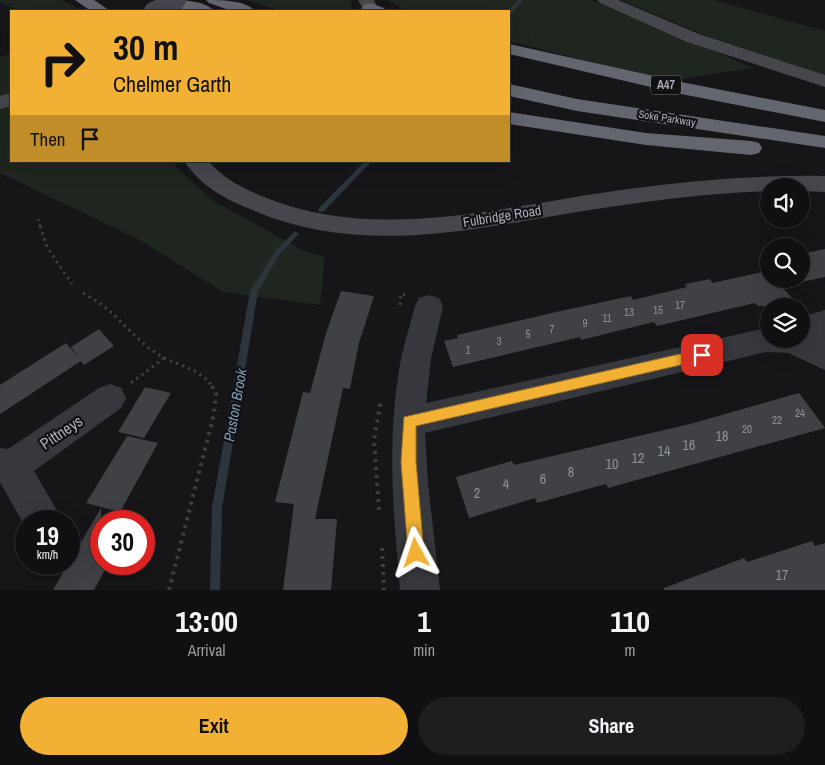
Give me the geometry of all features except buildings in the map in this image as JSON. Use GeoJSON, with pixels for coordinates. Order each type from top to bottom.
{"type":"FeatureCollection","features":[{"type":"Feature","properties":{"kind":"highway"},"geometry":{"type":"LineString","coordinates":[[83,0],[100,10]]}},
{"type":"Feature","properties":{"kind":"highway"},"geometry":{"type":"LineString","coordinates":[[175,0],[203,10]]}},
{"type":"Feature","properties":{"kind":"highway"},"geometry":{"type":"LineString","coordinates":[[214,0],[244,10]]}},
{"type":"Feature","properties":{"kind":"highway","name":"A47"},"geometry":{"type":"LineString","coordinates":[[510,49],[681,88],[825,116]]}},
{"type":"Feature","properties":{"kind":"highway","name":"Soke Parkway"},"geometry":{"type":"LineString","coordinates":[[510,76],[653,101],[825,126]]}},
{"type":"Feature","properties":{"kind":"highway","name":"Soke Parkway"},"geometry":{"type":"LineString","coordinates":[[510,90],[577,105],[825,142]]}},
{"type":"Feature","properties":{"kind":"highway"},"geometry":{"type":"LineString","coordinates":[[510,118],[646,140],[825,153]]}},
{"type":"Feature","properties":{"kind":"street"},"geometry":{"type":"LineString","coordinates":[[155,10],[175,0]]}},
{"type":"Feature","properties":{"kind":"street"},"geometry":{"type":"LineString","coordinates":[[606,0],[693,38],[825,81]]}},
{"type":"Feature","properties":{"kind":"street","name":"Fulbridge Road"},"geometry":{"type":"LineString","coordinates":[[196,162],[216,183],[262,207],[319,224],[376,230],[484,221],[566,206],[705,189],[825,184]]}},
{"type":"Feature","properties":{"kind":"street"},"geometry":{"type":"LineString","coordinates":[[420,590],[408,462],[409,422],[413,376],[429,306]]}},
{"type":"Feature","properties":{"kind":"street"},"geometry":{"type":"LineString","coordinates":[[409,422],[766,340],[788,341],[818,353],[818,323],[825,322]]}},
{"type":"Feature","properties":{"kind":"street","name":"Pittneys"},"geometry":{"type":"LineString","coordinates":[[35,510],[6,466],[110,398]]}},
{"type":"Feature","properties":{"kind":"path"},"geometry":{"type":"LineString","coordinates":[[38,219],[47,247],[72,284]]}},
{"type":"Feature","properties":{"kind":"path"},"geometry":{"type":"LineString","coordinates":[[83,293],[104,306],[152,350],[164,358],[190,368],[209,380],[216,393],[214,414],[204,457],[176,557],[169,590]]}},
{"type":"Feature","properties":{"kind":"path"},"geometry":{"type":"LineString","coordinates":[[110,398],[164,358]]}},
{"type":"Feature","properties":{"kind":"shaded area"},"geometry":{"type":"Polygon","coordinates":[[[0,0],[63,0],[80,10],[18,10],[0,3],[0,0]]]}},
{"type":"Feature","properties":{"kind":"shaded area"},"geometry":{"type":"Polygon","coordinates":[[[245,0],[351,0],[352,9],[351,10],[279,10],[245,0]]]}},
{"type":"Feature","properties":{"kind":"shaded area"},"geometry":{"type":"Polygon","coordinates":[[[387,0],[592,0],[754,68],[665,81],[510,41],[510,10],[405,10],[387,0]]]}},
{"type":"Feature","properties":{"kind":"shaded area"},"geometry":{"type":"Polygon","coordinates":[[[621,0],[713,0],[825,31],[825,75],[709,37],[621,0]]]}},
{"type":"Feature","properties":{"kind":"shaded area"},"geometry":{"type":"Polygon","coordinates":[[[10,53],[10,94],[0,97],[0,58],[10,53]]]}},
{"type":"Feature","properties":{"kind":"shaded area"},"geometry":{"type":"Polygon","coordinates":[[[10,105],[10,162],[174,162],[176,167],[212,200],[304,251],[325,257],[320,305],[223,292],[138,239],[0,173],[0,109],[10,105]]]}},
{"type":"Feature","properties":{"kind":"waterway","name":"Paston Brook"},"geometry":{"type":"LineString","coordinates":[[510,12],[521,0]]}},
{"type":"Feature","properties":{"kind":"waterway","name":"Paston Brook"},"geometry":{"type":"LineString","coordinates":[[321,210],[368,162]]}},
{"type":"Feature","properties":{"kind":"waterway","name":"Paston Brook"},"geometry":{"type":"LineString","coordinates":[[215,590],[217,508],[254,291],[278,252],[296,234]]}},
{"type":"Feature","properties":{"kind":"route"},"geometry":{"type":"LineString","coordinates":[[416,553],[408,462],[409,422],[702,355]]}}]}
